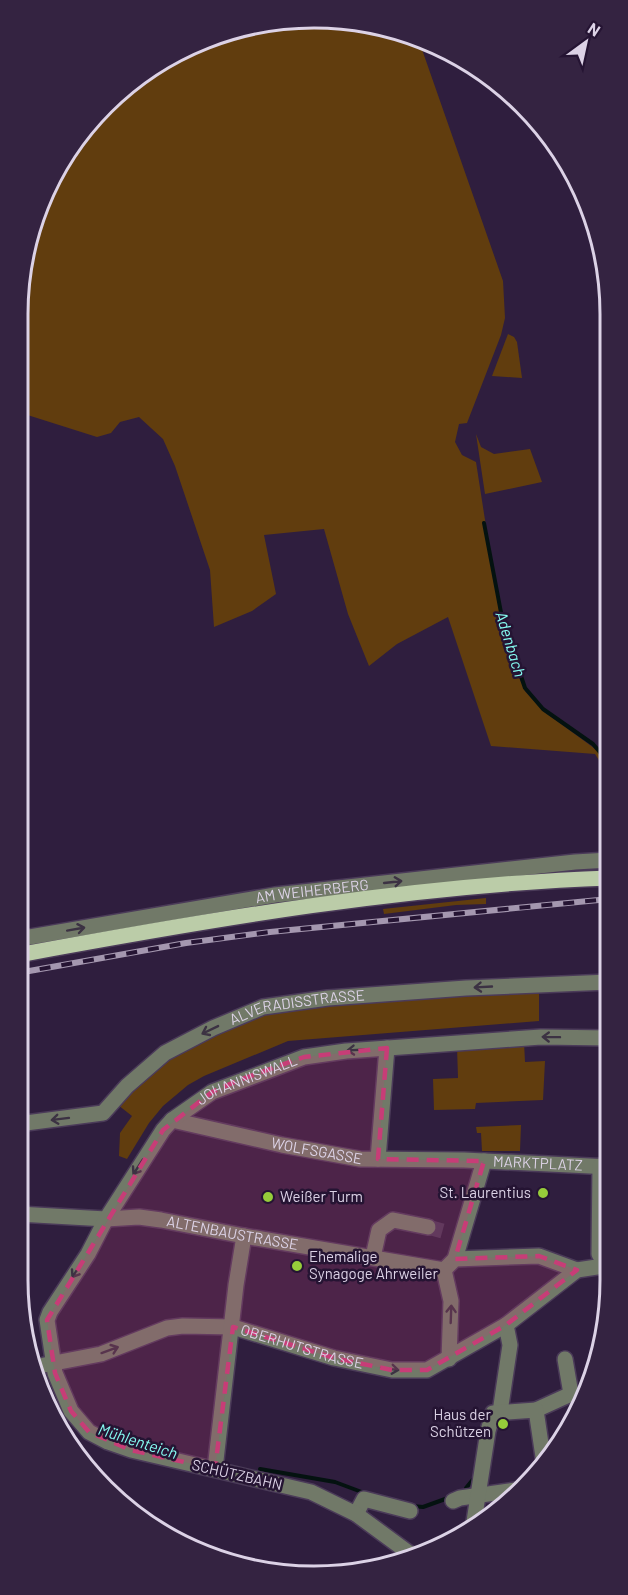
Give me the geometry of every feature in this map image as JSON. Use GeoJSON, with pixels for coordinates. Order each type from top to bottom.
{"type":"FeatureCollection","features":[{"type":"Feature","properties":{"kind":"main road"},"geometry":{"type":"LineString","coordinates":[[28,953],[266,912],[443,890],[600,879]]}},
{"type":"Feature","properties":{"kind":"street","name":"AM WEIHERBERG"},"geometry":{"type":"LineString","coordinates":[[28,937],[275,895],[600,861]]}},
{"type":"Feature","properties":{"kind":"street","name":"ALVERADISSTRASSE"},"geometry":{"type":"LineString","coordinates":[[28,1123],[103,1113],[127,1086],[165,1053],[213,1028],[263,1007],[328,998],[466,988],[600,982]]}},
{"type":"Feature","properties":{"kind":"street","name":"JOHANNISWALL"},"geometry":{"type":"LineString","coordinates":[[41,1364],[50,1312],[88,1254],[106,1219],[144,1158],[172,1120],[212,1092],[304,1057],[346,1051],[541,1037],[600,1038]]}},
{"type":"Feature","properties":{"kind":"street"},"geometry":{"type":"LineString","coordinates":[[378,1159],[387,1048]]}},
{"type":"Feature","properties":{"kind":"street","name":"WOLFSGASSE"},"geometry":{"type":"LineString","coordinates":[[172,1120],[282,1145],[360,1159],[465,1160]]}},
{"type":"Feature","properties":{"kind":"street","name":"MARKTPLATZ"},"geometry":{"type":"LineString","coordinates":[[465,1160],[492,1158],[600,1167]]}},
{"type":"Feature","properties":{"kind":"street","name":"MARKTPLATZ"},"geometry":{"type":"LineString","coordinates":[[492,1158],[450,1265],[539,1256],[577,1270],[600,1269]]}},
{"type":"Feature","properties":{"kind":"street","name":"ALTENBAUSTRASSE"},"geometry":{"type":"LineString","coordinates":[[28,1215],[106,1219],[139,1217],[373,1257],[450,1265]]}},
{"type":"Feature","properties":{"kind":"street"},"geometry":{"type":"LineString","coordinates":[[373,1257],[379,1230],[393,1220],[428,1227]]}},
{"type":"Feature","properties":{"kind":"street"},"geometry":{"type":"LineString","coordinates":[[446,1232],[462,1235]]}},
{"type":"Feature","properties":{"kind":"street"},"geometry":{"type":"LineString","coordinates":[[215,1469],[244,1236]]}},
{"type":"Feature","properties":{"kind":"street","name":"MARKTPLATZ"},"geometry":{"type":"LineString","coordinates":[[600,1240],[600,1256]]}},
{"type":"Feature","properties":{"kind":"street"},"geometry":{"type":"LineString","coordinates":[[450,1265],[450,1359]]}},
{"type":"Feature","properties":{"kind":"street","name":"OBERHUTSTRASSE"},"geometry":{"type":"LineString","coordinates":[[41,1365],[101,1354],[167,1328],[183,1326],[232,1327],[334,1358],[392,1370],[427,1370],[507,1325],[577,1270]]}},
{"type":"Feature","properties":{"kind":"street"},"geometry":{"type":"LineString","coordinates":[[506,1412],[510,1345],[507,1325]]}},
{"type":"Feature","properties":{"kind":"street"},"geometry":{"type":"LineString","coordinates":[[475,1517],[493,1413],[536,1410],[571,1394],[565,1359]]}},
{"type":"Feature","properties":{"kind":"street","name":"SCHÜTZBAHN"},"geometry":{"type":"LineString","coordinates":[[42,1366],[70,1411],[89,1432],[108,1442],[131,1450],[311,1492],[356,1514],[406,1551]]}},
{"type":"Feature","properties":{"kind":"street"},"geometry":{"type":"LineString","coordinates":[[536,1410],[542,1453]]}},
{"type":"Feature","properties":{"kind":"street"},"geometry":{"type":"LineString","coordinates":[[453,1501],[479,1494],[507,1491]]}},
{"type":"Feature","properties":{"kind":"street"},"geometry":{"type":"LineString","coordinates":[[356,1514],[364,1499],[410,1510]]}},
{"type":"Feature","properties":{"kind":"highlighted area"},"geometry":{"type":"Polygon","coordinates":[[[387,1048],[378,1159],[484,1161],[455,1259],[539,1256],[577,1270],[506,1325],[427,1370],[392,1370],[334,1358],[233,1327],[215,1469],[131,1450],[89,1432],[71,1411],[55,1373],[47,1320],[163,1130],[212,1092],[239,1080],[304,1057],[387,1048]]]}},
{"type":"Feature","properties":{"kind":"shaded area"},"geometry":{"type":"Polygon","coordinates":[[[295,29],[333,29],[388,38],[422,50],[503,281],[505,318],[501,335],[467,423],[459,424],[455,442],[462,455],[476,462],[501,623],[510,657],[525,691],[542,710],[598,751],[600,750],[600,762],[595,754],[491,746],[448,617],[397,644],[369,666],[348,614],[324,529],[264,535],[276,594],[252,611],[214,627],[210,570],[175,466],[163,439],[139,417],[120,422],[111,433],[97,437],[28,415],[28,314],[34,258],[50,205],[67,171],[87,140],[126,99],[155,77],[205,50],[240,38],[295,29]]]}},
{"type":"Feature","properties":{"kind":"shaded area"},"geometry":{"type":"Polygon","coordinates":[[[508,334],[517,342],[522,378],[492,376],[508,334]]]}},
{"type":"Feature","properties":{"kind":"shaded area"},"geometry":{"type":"Polygon","coordinates":[[[476,434],[481,447],[494,454],[530,449],[542,482],[485,494],[476,434]]]}},
{"type":"Feature","properties":{"kind":"shaded area"},"geometry":{"type":"Polygon","coordinates":[[[486,898],[486,904],[456,905],[384,914],[383,909],[486,898]]]}},
{"type":"Feature","properties":{"kind":"shaded area"},"geometry":{"type":"Polygon","coordinates":[[[539,988],[539,1021],[288,1041],[188,1085],[163,1106],[149,1123],[127,1159],[119,1156],[120,1133],[132,1116],[118,1105],[167,1057],[265,1012],[330,1003],[539,988]]]}},
{"type":"Feature","properties":{"kind":"shaded area"},"geometry":{"type":"Polygon","coordinates":[[[524,1042],[525,1062],[545,1061],[543,1100],[476,1103],[475,1109],[434,1110],[433,1079],[458,1078],[457,1047],[524,1042]]]}},
{"type":"Feature","properties":{"kind":"shaded area"},"geometry":{"type":"Polygon","coordinates":[[[521,1125],[520,1151],[482,1151],[481,1133],[477,1133],[476,1127],[521,1125]]]}},
{"type":"Feature","properties":{"kind":"waterway","name":"Adenbach"},"geometry":{"type":"LineString","coordinates":[[484,523],[503,623],[525,688],[543,709],[593,744],[600,752]]}},
{"type":"Feature","properties":{"kind":"waterway","name":"Mühlenteich"},"geometry":{"type":"LineString","coordinates":[[260,1469],[335,1482],[367,1494]]}},
{"type":"Feature","properties":{"kind":"waterway","name":"Mühlenteich"},"geometry":{"type":"LineString","coordinates":[[466,1488],[475,1477]]}},
{"type":"Feature","properties":{"kind":"waterway","name":"Mühlenteich"},"geometry":{"type":"LineString","coordinates":[[412,1506],[423,1507],[448,1498]]}},
{"type":"Feature","properties":{"kind":"tunnel"},"geometry":{"type":"LineString","coordinates":[[428,1227],[446,1232]]}},
{"type":"Feature","properties":{"kind":"railway"},"geometry":{"type":"LineString","coordinates":[[28,971],[186,943],[270,932],[600,900]]}},
{"type":"Feature","properties":{"kind":"place","name":"St. Laurentius"},"geometry":{"type":"Point","coordinates":[543,1193]}},
{"type":"Feature","properties":{"kind":"place","name":"Weißer Turm"},"geometry":{"type":"Point","coordinates":[268,1197]}},
{"type":"Feature","properties":{"kind":"place","name":"Ehemalige Synagoge Ahrweiler"},"geometry":{"type":"Point","coordinates":[297,1266]}},
{"type":"Feature","properties":{"kind":"place","name":"Haus der Schützen"},"geometry":{"type":"Point","coordinates":[503,1424]}}]}
